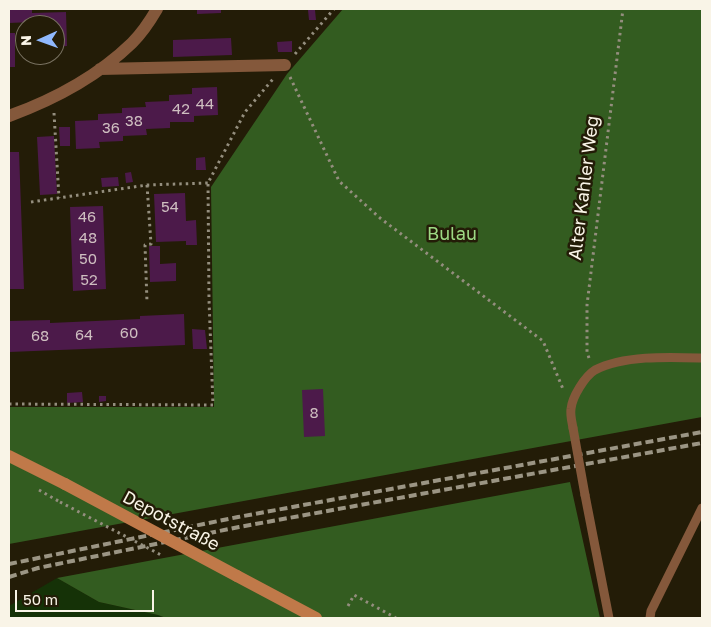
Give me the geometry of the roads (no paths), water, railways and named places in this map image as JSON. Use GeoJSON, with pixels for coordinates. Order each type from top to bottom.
{"type":"FeatureCollection","features":[{"type":"Feature","properties":{"kind":"main road","name":"Depotstraße"},"geometry":{"type":"LineString","coordinates":[[9,456],[316,618]]}},
{"type":"Feature","properties":{"kind":"street"},"geometry":{"type":"LineString","coordinates":[[9,116],[53,97],[100,70],[133,42],[148,24],[157,9]]}},
{"type":"Feature","properties":{"kind":"street"},"geometry":{"type":"LineString","coordinates":[[100,70],[285,65]]}},
{"type":"Feature","properties":{"kind":"lane"},"geometry":{"type":"LineString","coordinates":[[609,618],[572,428],[571,408],[577,390],[593,371],[610,365],[633,360],[675,357],[702,358]]}},
{"type":"Feature","properties":{"kind":"lane"},"geometry":{"type":"LineString","coordinates":[[650,618],[651,611],[702,508]]}},
{"type":"Feature","properties":{"kind":"railway"},"geometry":{"type":"LineString","coordinates":[[9,564],[238,517],[702,432]]}},
{"type":"Feature","properties":{"kind":"railway"},"geometry":{"type":"LineString","coordinates":[[9,577],[38,568],[239,527],[702,443]]}},
{"type":"Feature","properties":{"kind":"park label","name":"Bulau"},"geometry":{"type":"Point","coordinates":[452,234]}}]}
